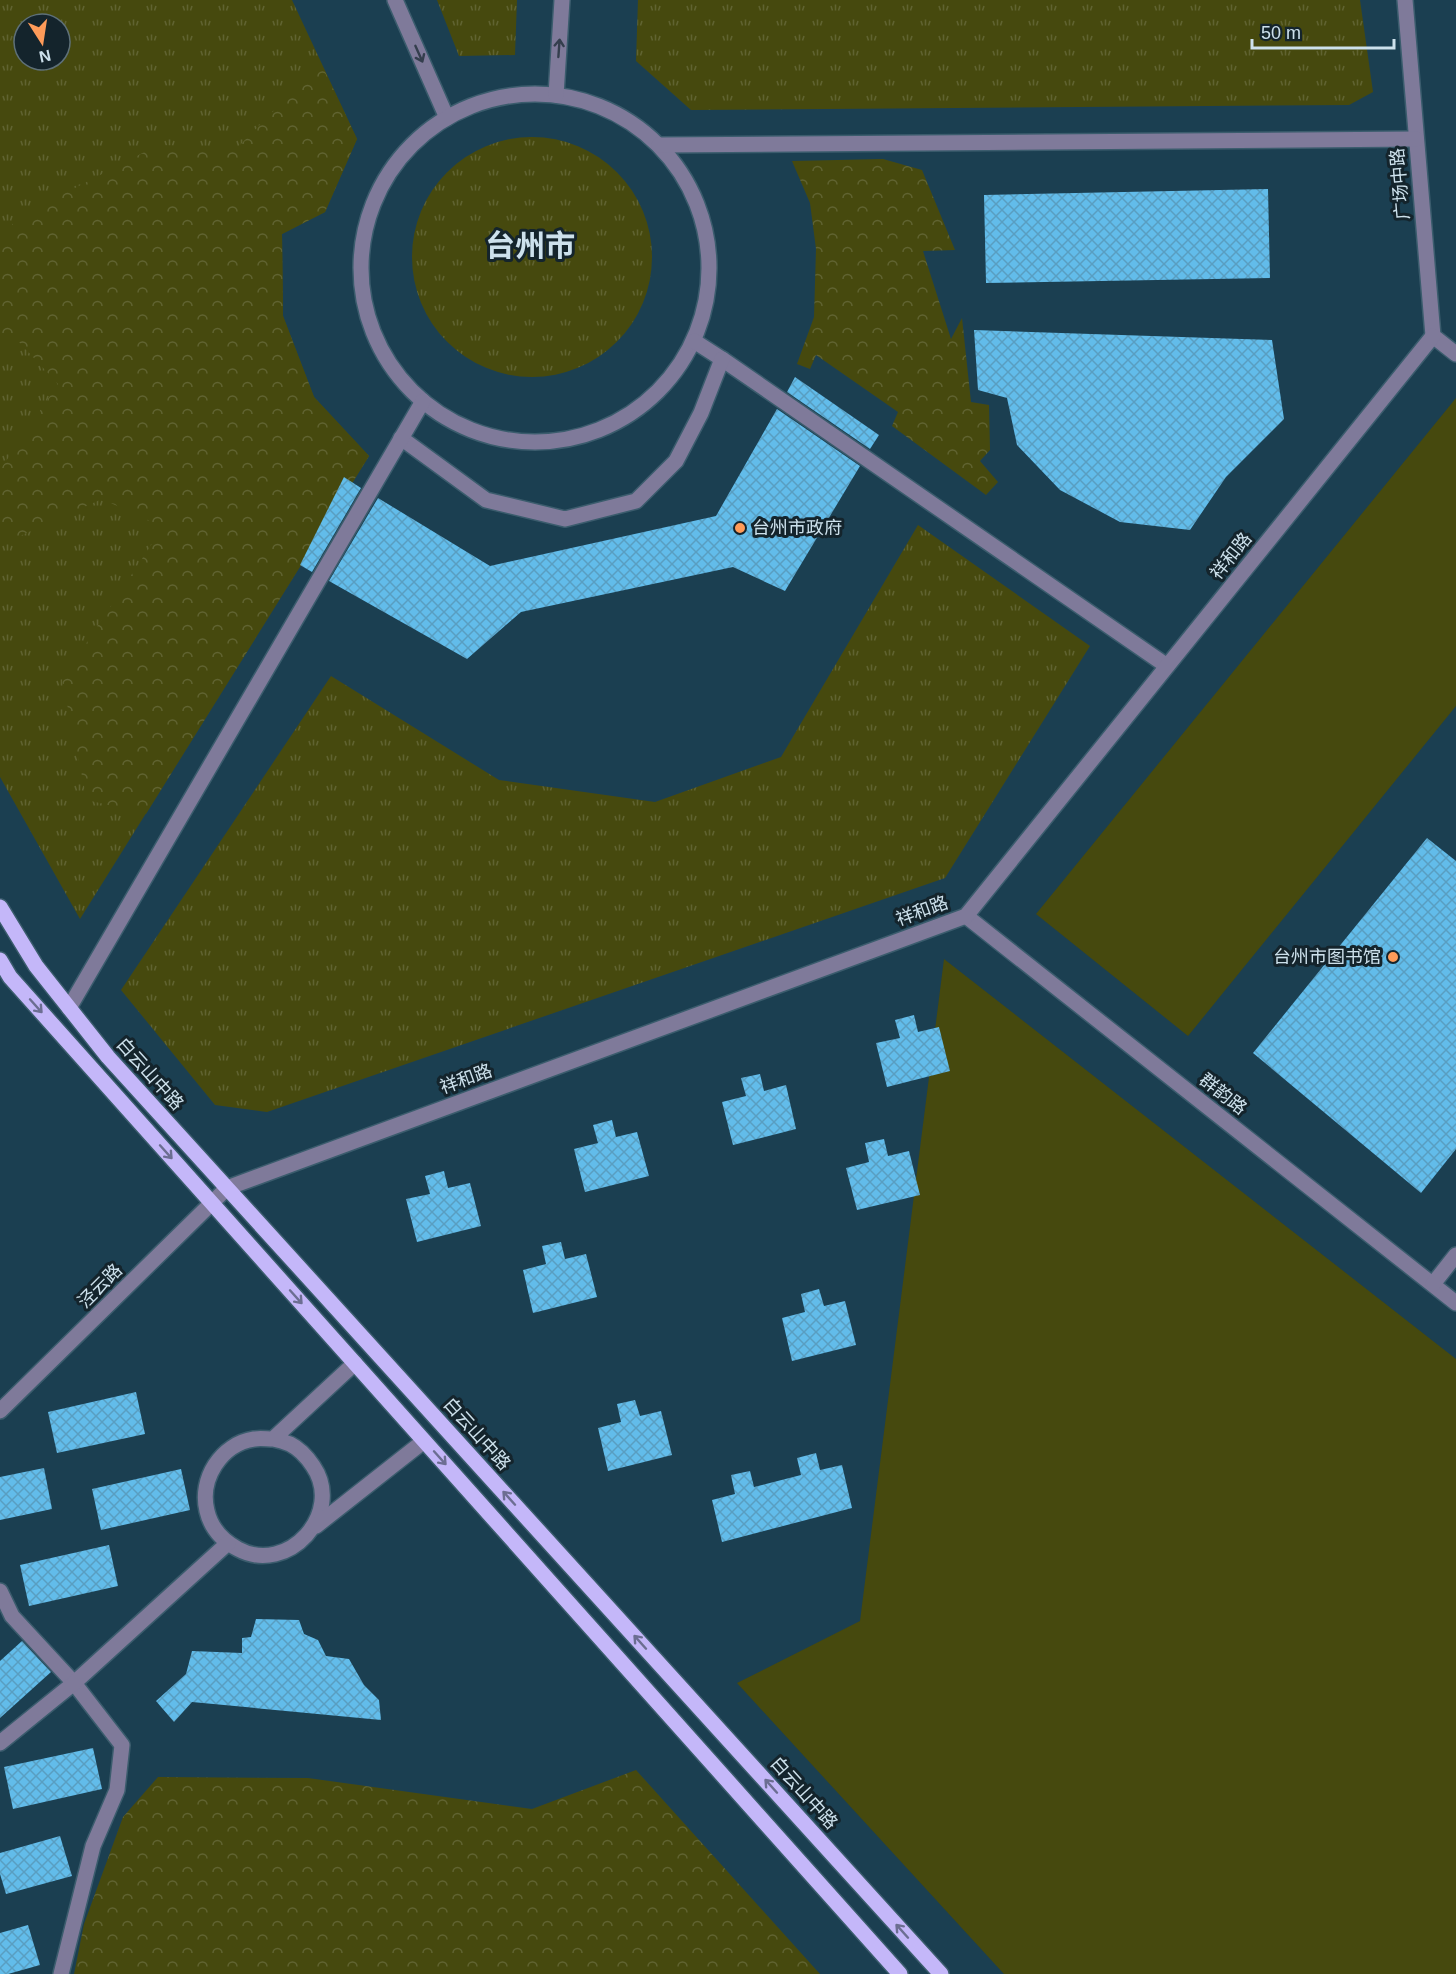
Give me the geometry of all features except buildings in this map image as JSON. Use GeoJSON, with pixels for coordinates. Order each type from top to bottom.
{"type":"FeatureCollection","features":[{"type":"Feature","properties":{"kind":"main road","name":"白云山中路"},"geometry":{"type":"LineString","coordinates":[[0,907],[36,966],[108,1057],[941,1974]]}},
{"type":"Feature","properties":{"kind":"main road"},"geometry":{"type":"LineString","coordinates":[[0,960],[10,978],[900,1974]]}},
{"type":"Feature","properties":{"kind":"street"},"geometry":{"type":"LineString","coordinates":[[395,0],[447,118]]}},
{"type":"Feature","properties":{"kind":"street"},"geometry":{"type":"LineString","coordinates":[[556,95],[562,0]]}},
{"type":"Feature","properties":{"kind":"street","name":"广场中路"},"geometry":{"type":"LineString","coordinates":[[1405,0],[1433,336]]}},
{"type":"Feature","properties":{"kind":"street"},"geometry":{"type":"LineString","coordinates":[[528,94],[556,95],[585,101],[637,126],[659,145],[678,168],[694,194],[704,223],[709,253],[709,283],[704,313],[693,341],[677,369],[656,393],[632,412],[604,428],[573,438],[541,442],[510,440],[478,432],[449,419],[423,401],[400,378],[381,350],[369,320],[362,287],[362,254],[367,221],[380,190],[397,162],[420,138],[447,118],[473,106],[500,98],[528,94]]}},
{"type":"Feature","properties":{"kind":"street"},"geometry":{"type":"LineString","coordinates":[[659,145],[1416,139]]}},
{"type":"Feature","properties":{"kind":"street"},"geometry":{"type":"LineString","coordinates":[[1433,336],[1456,354]]}},
{"type":"Feature","properties":{"kind":"street","name":"祥和路"},"geometry":{"type":"LineString","coordinates":[[227,1188],[966,916],[1433,336]]}},
{"type":"Feature","properties":{"kind":"street"},"geometry":{"type":"LineString","coordinates":[[693,341],[1167,666]]}},
{"type":"Feature","properties":{"kind":"street"},"geometry":{"type":"LineString","coordinates":[[401,438],[486,500],[565,519],[636,501],[676,461],[701,412],[722,359]]}},
{"type":"Feature","properties":{"kind":"street"},"geometry":{"type":"LineString","coordinates":[[69,1008],[423,401]]}},
{"type":"Feature","properties":{"kind":"street","name":"群韵路"},"geometry":{"type":"LineString","coordinates":[[966,916],[1456,1304]]}},
{"type":"Feature","properties":{"kind":"street","name":"泾云路"},"geometry":{"type":"LineString","coordinates":[[0,1411],[227,1188]]}},
{"type":"Feature","properties":{"kind":"street"},"geometry":{"type":"LineString","coordinates":[[1432,1284],[1456,1255]]}},
{"type":"Feature","properties":{"kind":"street"},"geometry":{"type":"LineString","coordinates":[[273,1439],[355,1363]]}},
{"type":"Feature","properties":{"kind":"street"},"geometry":{"type":"LineString","coordinates":[[314,1528],[321,1510],[323,1491],[318,1472],[307,1456],[291,1444],[273,1439],[253,1439],[235,1446],[220,1458],[210,1474],[205,1493],[207,1512],[215,1529],[228,1543],[245,1552],[264,1556],[284,1552],[301,1543],[314,1528],[424,1441]]}},
{"type":"Feature","properties":{"kind":"street"},"geometry":{"type":"LineString","coordinates":[[0,1743],[74,1683],[228,1543]]}},
{"type":"Feature","properties":{"kind":"street"},"geometry":{"type":"LineString","coordinates":[[0,1592],[12,1616],[74,1683],[122,1746],[117,1790],[93,1846],[61,1974]]}},
{"type":"Feature","properties":{"kind":"green space"},"geometry":{"type":"Polygon","coordinates":[[[0,0],[292,0],[357,139],[325,212],[282,234],[283,316],[314,397],[369,456],[80,919],[0,777],[0,0]]]}},
{"type":"Feature","properties":{"kind":"green space"},"geometry":{"type":"Polygon","coordinates":[[[437,0],[517,0],[515,55],[459,56],[437,0]]]}},
{"type":"Feature","properties":{"kind":"green space"},"geometry":{"type":"Polygon","coordinates":[[[638,0],[1360,0],[1373,92],[1349,105],[691,110],[636,61],[638,0]]]}},
{"type":"Feature","properties":{"kind":"green space"},"geometry":{"type":"Polygon","coordinates":[[[321,63],[357,139],[325,212],[282,234],[283,316],[314,397],[369,456],[146,814],[87,800],[62,680],[163,527],[102,499],[0,545],[0,470],[58,384],[19,342],[0,342],[0,241],[17,218],[158,145],[237,148],[321,63]]]}},
{"type":"Feature","properties":{"kind":"green space"},"geometry":{"type":"Polygon","coordinates":[[[532,137],[555,139],[578,146],[599,157],[617,172],[632,190],[643,211],[650,234],[652,257],[650,280],[643,303],[632,324],[617,342],[599,357],[578,368],[555,375],[532,377],[509,375],[486,368],[465,357],[447,342],[432,324],[421,303],[414,280],[412,257],[414,234],[421,211],[432,190],[447,172],[465,157],[486,146],[509,139],[532,137]]]}},
{"type":"Feature","properties":{"kind":"green space"},"geometry":{"type":"Polygon","coordinates":[[[883,159],[922,170],[955,250],[923,251],[951,339],[962,318],[971,402],[989,405],[990,450],[980,461],[998,482],[986,495],[892,426],[898,412],[816,355],[810,369],[797,364],[814,317],[816,249],[810,203],[792,161],[883,159]]]}},
{"type":"Feature","properties":{"kind":"green space"},"geometry":{"type":"Polygon","coordinates":[[[1456,398],[1456,706],[1188,1036],[1036,914],[1456,398]]]}},
{"type":"Feature","properties":{"kind":"green space"},"geometry":{"type":"Polygon","coordinates":[[[918,525],[1090,646],[945,878],[267,1112],[215,1105],[121,990],[331,676],[499,780],[655,802],[781,757],[918,525]]]}},
{"type":"Feature","properties":{"kind":"green space"},"geometry":{"type":"Polygon","coordinates":[[[944,959],[1456,1359],[1456,1974],[1004,1974],[737,1683],[860,1621],[944,959]]]}},
{"type":"Feature","properties":{"kind":"green space"},"geometry":{"type":"Polygon","coordinates":[[[636,1770],[820,1974],[74,1974],[84,1924],[123,1817],[158,1777],[308,1778],[532,1809],[636,1770]]]}},
{"type":"Feature","properties":{"kind":"place","name":"台州市政府"},"geometry":{"type":"Point","coordinates":[740,528]}},
{"type":"Feature","properties":{"kind":"place","name":"台州市图书馆"},"geometry":{"type":"Point","coordinates":[1393,957]}},
{"type":"Feature","properties":{"kind":"district","name":"台州市"},"geometry":{"type":"Point","coordinates":[530,245]}}]}
